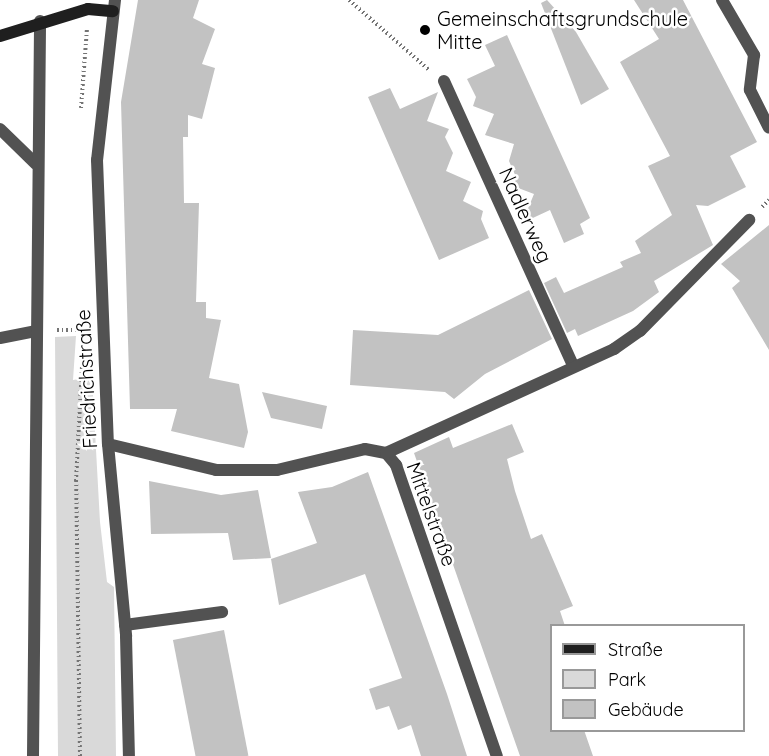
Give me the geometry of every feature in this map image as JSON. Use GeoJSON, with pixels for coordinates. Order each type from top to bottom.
{"type":"FeatureCollection","features":[{"type":"Feature","properties":{"kind":"street"},"geometry":{"type":"LineString","coordinates":[[722,0],[754,55],[750,90],[769,128]]}},
{"type":"Feature","properties":{"kind":"street"},"geometry":{"type":"LineString","coordinates":[[0,36],[40,21],[114,5]]}},
{"type":"Feature","properties":{"kind":"street","name":"Friedrichstraße"},"geometry":{"type":"LineString","coordinates":[[114,5],[97,160],[108,444],[125,625],[129,756]]}},
{"type":"Feature","properties":{"kind":"street"},"geometry":{"type":"LineString","coordinates":[[33,756],[36,164],[40,21]]}},
{"type":"Feature","properties":{"kind":"street","name":"Nadlerweg"},"geometry":{"type":"LineString","coordinates":[[444,81],[573,366]]}},
{"type":"Feature","properties":{"kind":"street"},"geometry":{"type":"LineString","coordinates":[[0,129],[36,164]]}},
{"type":"Feature","properties":{"kind":"street"},"geometry":{"type":"LineString","coordinates":[[386,453],[573,366],[640,331],[749,220]]}},
{"type":"Feature","properties":{"kind":"street"},"geometry":{"type":"LineString","coordinates":[[0,338],[35,331]]}},
{"type":"Feature","properties":{"kind":"street","name":"Mittelstraße"},"geometry":{"type":"LineString","coordinates":[[108,444],[216,470],[277,470],[365,448],[386,453],[396,465],[497,756]]}},
{"type":"Feature","properties":{"kind":"street"},"geometry":{"type":"LineString","coordinates":[[125,625],[222,612]]}},
{"type":"Feature","properties":{"kind":"path"},"geometry":{"type":"LineString","coordinates":[[349,0],[392,43],[444,81]]}},
{"type":"Feature","properties":{"kind":"path"},"geometry":{"type":"LineString","coordinates":[[81,118],[88,9]]}},
{"type":"Feature","properties":{"kind":"path"},"geometry":{"type":"LineString","coordinates":[[80,756],[76,482],[82,319]]}},
{"type":"Feature","properties":{"kind":"green space"},"geometry":{"type":"Polygon","coordinates":[[[76,336],[73,380],[92,377],[100,522],[107,582],[114,587],[116,756],[58,756],[55,337],[76,336]]]}},
{"type":"Feature","properties":{"kind":"building"},"geometry":{"type":"Polygon","coordinates":[[[138,0],[199,0],[193,18],[215,29],[202,64],[215,68],[202,119],[188,115],[188,137],[183,137],[184,203],[199,203],[196,302],[206,302],[206,318],[221,320],[209,378],[239,384],[248,432],[244,448],[171,431],[177,409],[130,409],[121,102],[138,0]]]}},
{"type":"Feature","properties":{"kind":"building"},"geometry":{"type":"Polygon","coordinates":[[[547,0],[576,32],[609,89],[581,105],[541,3],[547,0]]]}},
{"type":"Feature","properties":{"kind":"building"},"geometry":{"type":"Polygon","coordinates":[[[634,0],[683,0],[757,142],[730,156],[746,187],[708,206],[696,205],[713,245],[654,281],[659,292],[633,311],[578,336],[575,329],[567,333],[544,283],[556,277],[564,293],[623,267],[620,262],[641,253],[635,241],[672,215],[648,166],[670,156],[620,62],[659,39],[634,0]]]}},
{"type":"Feature","properties":{"kind":"building"},"geometry":{"type":"Polygon","coordinates":[[[507,35],[590,218],[580,224],[584,234],[564,243],[550,210],[522,223],[534,194],[513,186],[516,177],[509,161],[514,144],[485,135],[494,114],[473,106],[476,97],[467,79],[495,66],[485,45],[507,35]]]}},
{"type":"Feature","properties":{"kind":"building"},"geometry":{"type":"Polygon","coordinates":[[[390,88],[400,109],[438,92],[427,121],[449,129],[445,137],[453,153],[446,171],[471,182],[463,201],[483,211],[481,219],[489,238],[439,260],[368,97],[390,88]]]}},
{"type":"Feature","properties":{"kind":"building"},"geometry":{"type":"Polygon","coordinates":[[[769,225],[769,350],[732,288],[740,281],[721,264],[769,225]]]}},
{"type":"Feature","properties":{"kind":"building"},"geometry":{"type":"Polygon","coordinates":[[[529,290],[552,339],[485,374],[454,399],[445,392],[350,385],[353,330],[438,335],[529,290]]]}},
{"type":"Feature","properties":{"kind":"building"},"geometry":{"type":"Polygon","coordinates":[[[262,392],[327,406],[322,429],[271,418],[262,392]]]}},
{"type":"Feature","properties":{"kind":"building"},"geometry":{"type":"Polygon","coordinates":[[[512,424],[524,452],[507,459],[531,539],[542,534],[573,606],[560,611],[564,624],[550,624],[550,732],[585,732],[593,756],[520,756],[414,453],[449,437],[453,448],[512,424]]]}},
{"type":"Feature","properties":{"kind":"building"},"geometry":{"type":"Polygon","coordinates":[[[368,472],[467,756],[421,756],[411,725],[398,730],[389,706],[376,710],[369,689],[402,678],[365,574],[279,605],[271,559],[317,543],[298,492],[332,487],[368,472]]]}},
{"type":"Feature","properties":{"kind":"building"},"geometry":{"type":"Polygon","coordinates":[[[149,481],[221,495],[258,490],[271,558],[233,560],[228,533],[151,534],[149,481]]]}},
{"type":"Feature","properties":{"kind":"building"},"geometry":{"type":"Polygon","coordinates":[[[224,630],[248,756],[196,756],[173,640],[224,630]]]}},
{"type":"Feature","properties":{"kind":"place","name":"Gemeinschaftsgrundschule Mitte"},"geometry":{"type":"Point","coordinates":[425,30]}}]}
